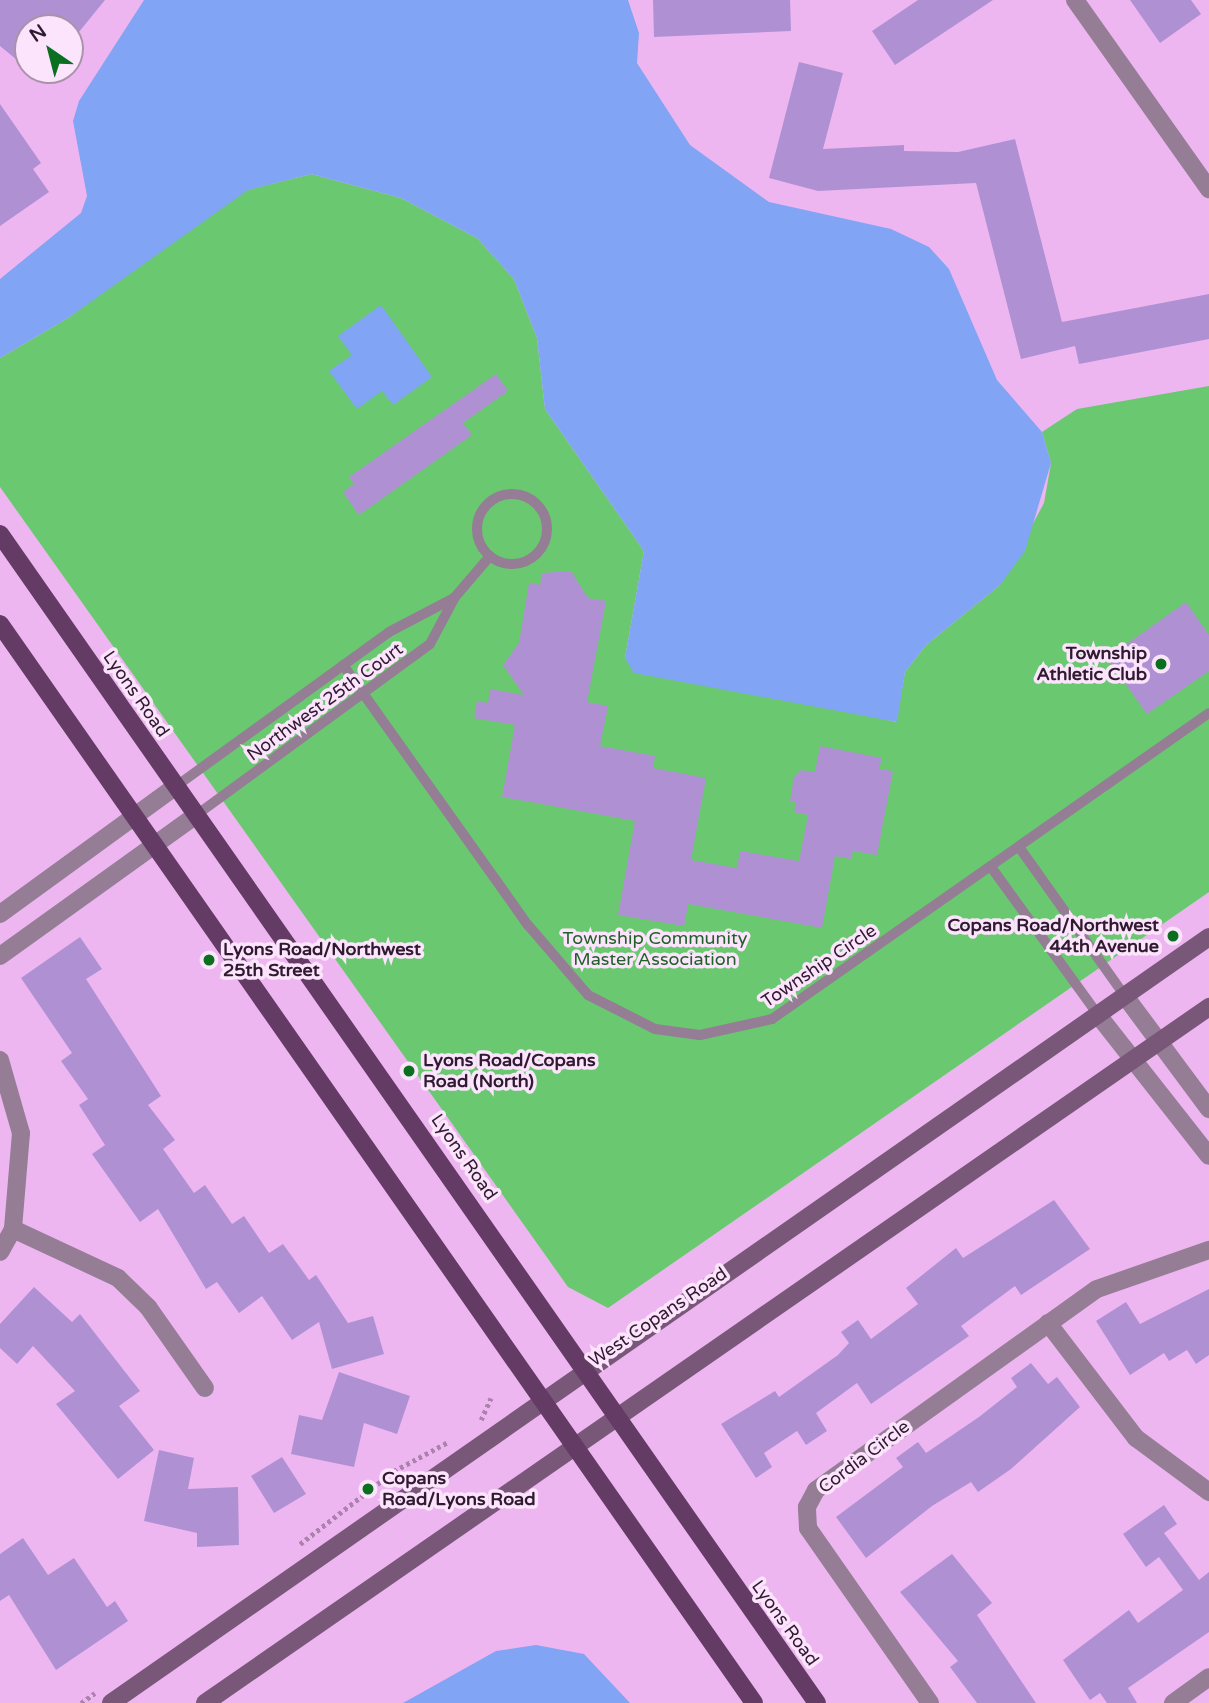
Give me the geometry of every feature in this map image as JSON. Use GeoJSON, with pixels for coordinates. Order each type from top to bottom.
{"type":"FeatureCollection","features":[{"type":"Feature","properties":{"kind":"main road","name":"Lyons Road"},"geometry":{"type":"LineString","coordinates":[[0,534],[195,816],[586,1367],[614,1418],[817,1703]]}},
{"type":"Feature","properties":{"kind":"main road"},"geometry":{"type":"LineString","coordinates":[[0,624],[539,1399],[754,1703]]}},
{"type":"Feature","properties":{"kind":"main road","name":"West Copans Road"},"geometry":{"type":"LineString","coordinates":[[111,1703],[539,1399],[1209,937]]}},
{"type":"Feature","properties":{"kind":"main road"},"geometry":{"type":"LineString","coordinates":[[205,1703],[1209,1007]]}},
{"type":"Feature","properties":{"kind":"street"},"geometry":{"type":"LineString","coordinates":[[1075,0],[1209,188]]}},
{"type":"Feature","properties":{"kind":"street"},"geometry":{"type":"LineString","coordinates":[[0,914],[175,787]]}},
{"type":"Feature","properties":{"kind":"street"},"geometry":{"type":"LineString","coordinates":[[0,956],[195,816]]}},
{"type":"Feature","properties":{"kind":"street"},"geometry":{"type":"LineString","coordinates":[[1125,996],[1209,1109]]}},
{"type":"Feature","properties":{"kind":"street"},"geometry":{"type":"LineString","coordinates":[[1098,1015],[1137,1058],[1209,1156]]}},
{"type":"Feature","properties":{"kind":"street"},"geometry":{"type":"LineString","coordinates":[[0,1060],[21,1133],[13,1229],[0,1252]]}},
{"type":"Feature","properties":{"kind":"street"},"geometry":{"type":"LineString","coordinates":[[13,1229],[118,1278],[148,1307],[205,1388]]}},
{"type":"Feature","properties":{"kind":"street","name":"Cordia Circle"},"geometry":{"type":"LineString","coordinates":[[930,1703],[808,1528],[807,1507],[816,1490],[1097,1289],[1209,1250]]}},
{"type":"Feature","properties":{"kind":"street"},"geometry":{"type":"LineString","coordinates":[[1048,1323],[1136,1438],[1209,1492]]}},
{"type":"Feature","properties":{"kind":"street"},"geometry":{"type":"LineString","coordinates":[[1173,1703],[1209,1677]]}},
{"type":"Feature","properties":{"kind":"lane"},"geometry":{"type":"LineString","coordinates":[[508,494],[534,501],[547,524],[539,551],[516,564],[490,556],[477,533],[484,506],[508,494]]}},
{"type":"Feature","properties":{"kind":"lane","name":"Northwest 25th Court"},"geometry":{"type":"LineString","coordinates":[[195,816],[365,696],[430,644],[455,597],[490,556]]}},
{"type":"Feature","properties":{"kind":"lane","name":"Northwest 25th Court"},"geometry":{"type":"LineString","coordinates":[[175,787],[343,665],[455,597]]}},
{"type":"Feature","properties":{"kind":"lane","name":"Township Circle"},"geometry":{"type":"LineString","coordinates":[[343,665],[556,961],[588,995],[656,1028],[700,1035],[772,1019],[1209,713]]}},
{"type":"Feature","properties":{"kind":"lane"},"geometry":{"type":"LineString","coordinates":[[1019,847],[1125,996]]}},
{"type":"Feature","properties":{"kind":"lane"},"geometry":{"type":"LineString","coordinates":[[991,867],[1098,1015]]}},
{"type":"Feature","properties":{"kind":"green space","name":"Township Community Master Association"},"geometry":{"type":"Polygon","coordinates":[[[311,174],[401,198],[477,238],[514,279],[537,338],[545,409],[644,551],[625,658],[896,722],[905,672],[926,645],[1000,585],[1044,503],[1051,463],[1042,432],[1077,409],[1209,386],[1209,892],[608,1308],[568,1287],[0,487],[0,358],[68,318],[208,213],[247,190],[311,174]]]}},
{"type":"Feature","properties":{"kind":"water"},"geometry":{"type":"Polygon","coordinates":[[[144,0],[628,0],[639,33],[637,63],[690,145],[769,202],[891,229],[929,247],[949,269],[997,380],[1042,432],[1051,463],[1025,551],[1000,585],[926,645],[905,672],[897,722],[634,673],[625,658],[644,551],[545,409],[537,338],[514,279],[477,238],[401,198],[311,174],[248,190],[68,318],[0,358],[0,279],[81,213],[87,196],[73,121],[79,101],[144,0]]]}},
{"type":"Feature","properties":{"kind":"water"},"geometry":{"type":"Polygon","coordinates":[[[381,305],[432,377],[393,405],[382,391],[357,409],[329,371],[352,355],[338,336],[381,305]]]}},
{"type":"Feature","properties":{"kind":"water"},"geometry":{"type":"Polygon","coordinates":[[[536,1645],[584,1654],[630,1703],[403,1703],[496,1651],[536,1645]]]}},
{"type":"Feature","properties":{"kind":"building"},"geometry":{"type":"Polygon","coordinates":[[[0,0],[105,0],[84,26],[84,14],[14,14],[14,58],[0,46],[0,0]]]}},
{"type":"Feature","properties":{"kind":"building"},"geometry":{"type":"Polygon","coordinates":[[[653,0],[790,0],[791,31],[654,37],[653,0]]]}},
{"type":"Feature","properties":{"kind":"building"},"geometry":{"type":"Polygon","coordinates":[[[918,0],[993,0],[895,65],[872,31],[918,0]]]}},
{"type":"Feature","properties":{"kind":"building"},"geometry":{"type":"Polygon","coordinates":[[[1130,0],[1191,0],[1201,14],[1160,43],[1130,0]]]}},
{"type":"Feature","properties":{"kind":"building"},"geometry":{"type":"Polygon","coordinates":[[[799,62],[843,73],[823,149],[904,145],[904,151],[958,152],[1015,139],[1062,322],[1209,294],[1209,339],[1079,364],[1075,346],[1021,359],[976,183],[818,191],[769,178],[799,62]]]}},
{"type":"Feature","properties":{"kind":"building"},"geometry":{"type":"Polygon","coordinates":[[[0,104],[41,163],[33,169],[49,192],[0,226],[0,104]]]}},
{"type":"Feature","properties":{"kind":"building"},"geometry":{"type":"Polygon","coordinates":[[[496,374],[508,391],[463,423],[472,435],[359,515],[343,492],[354,484],[349,477],[496,374]]]}},
{"type":"Feature","properties":{"kind":"building"},"geometry":{"type":"Polygon","coordinates":[[[571,571],[588,598],[606,601],[587,702],[608,706],[600,746],[655,756],[653,768],[706,778],[691,860],[737,868],[740,851],[799,861],[808,815],[794,812],[796,802],[790,801],[794,777],[801,770],[815,772],[820,746],[882,758],[879,769],[893,771],[877,855],[853,851],[851,859],[835,856],[822,928],[688,904],[684,926],[618,915],[635,821],[502,797],[515,725],[474,718],[477,701],[488,703],[490,689],[524,695],[503,665],[519,643],[529,583],[540,585],[542,573],[571,571]]]}},
{"type":"Feature","properties":{"kind":"building","name":"Township Athletic Club"},"geometry":{"type":"Polygon","coordinates":[[[1186,602],[1209,635],[1209,671],[1147,714],[1107,658],[1186,602]]]}},
{"type":"Feature","properties":{"kind":"building"},"geometry":{"type":"Polygon","coordinates":[[[80,937],[102,969],[86,979],[161,1096],[148,1105],[175,1140],[163,1149],[194,1193],[205,1185],[232,1224],[244,1216],[269,1253],[283,1244],[309,1280],[316,1275],[348,1323],[373,1316],[384,1354],[332,1369],[319,1322],[292,1340],[262,1296],[239,1313],[217,1282],[206,1289],[158,1209],[140,1222],[92,1154],[105,1145],[79,1105],[88,1099],[61,1061],[72,1053],[21,978],[80,937]]]}},
{"type":"Feature","properties":{"kind":"building"},"geometry":{"type":"Polygon","coordinates":[[[1054,1200],[1090,1249],[1021,1295],[1015,1286],[961,1326],[969,1336],[871,1404],[857,1383],[816,1413],[827,1431],[806,1445],[797,1431],[764,1453],[772,1467],[756,1478],[721,1424],[775,1391],[779,1397],[838,1355],[849,1343],[841,1332],[858,1320],[871,1339],[918,1304],[906,1288],[956,1248],[963,1258],[1054,1200]]]}},
{"type":"Feature","properties":{"kind":"building"},"geometry":{"type":"Polygon","coordinates":[[[34,1287],[72,1322],[80,1314],[140,1391],[119,1406],[154,1450],[118,1479],[56,1404],[75,1391],[33,1346],[17,1364],[0,1348],[0,1324],[34,1287]]]}},
{"type":"Feature","properties":{"kind":"building"},"geometry":{"type":"Polygon","coordinates":[[[1209,1289],[1209,1355],[1196,1364],[1187,1350],[1169,1361],[1164,1353],[1130,1375],[1096,1321],[1126,1302],[1140,1324],[1209,1289]]]}},
{"type":"Feature","properties":{"kind":"building"},"geometry":{"type":"Polygon","coordinates":[[[1031,1363],[1048,1384],[1057,1377],[1080,1407],[1011,1469],[978,1492],[971,1482],[932,1506],[866,1558],[836,1517],[903,1467],[896,1458],[918,1442],[926,1453],[1017,1387],[1011,1378],[1031,1363]]]}},
{"type":"Feature","properties":{"kind":"building"},"geometry":{"type":"Polygon","coordinates":[[[339,1372],[410,1396],[397,1434],[364,1423],[354,1467],[291,1454],[299,1415],[322,1420],[339,1372]]]}},
{"type":"Feature","properties":{"kind":"building"},"geometry":{"type":"Polygon","coordinates":[[[159,1450],[194,1458],[188,1489],[238,1487],[239,1545],[197,1547],[197,1533],[144,1521],[159,1450]]]}},
{"type":"Feature","properties":{"kind":"building"},"geometry":{"type":"Polygon","coordinates":[[[282,1457],[306,1494],[274,1513],[251,1476],[282,1457]]]}},
{"type":"Feature","properties":{"kind":"building"},"geometry":{"type":"Polygon","coordinates":[[[1164,1505],[1177,1524],[1164,1533],[1199,1580],[1209,1572],[1209,1632],[1128,1688],[1137,1703],[1107,1703],[1100,1693],[1090,1700],[1063,1660],[1129,1610],[1138,1623],[1183,1590],[1159,1557],[1146,1567],[1123,1534],[1164,1505]]]}},
{"type":"Feature","properties":{"kind":"building"},"geometry":{"type":"Polygon","coordinates":[[[23,1538],[48,1575],[74,1558],[107,1607],[115,1601],[128,1621],[56,1670],[9,1595],[0,1601],[0,1554],[23,1538]]]}},
{"type":"Feature","properties":{"kind":"building"},"geometry":{"type":"Polygon","coordinates":[[[952,1554],[992,1603],[977,1615],[1036,1703],[977,1703],[950,1667],[958,1661],[900,1592],[952,1554]]]}},
{"type":"Feature","properties":{"kind":"place","name":"Township Athletic Club"},"geometry":{"type":"Point","coordinates":[1161,664]}},
{"type":"Feature","properties":{"kind":"place","name":"Copans Road/Northwest 44th Avenue"},"geometry":{"type":"Point","coordinates":[1173,936]}},
{"type":"Feature","properties":{"kind":"place","name":"Lyons Road/Northwest 25th Street"},"geometry":{"type":"Point","coordinates":[209,960]}},
{"type":"Feature","properties":{"kind":"place","name":"Lyons Road/Copans Road (North)"},"geometry":{"type":"Point","coordinates":[409,1071]}},
{"type":"Feature","properties":{"kind":"place","name":"Copans Road/Lyons Road"},"geometry":{"type":"Point","coordinates":[368,1489]}}]}
